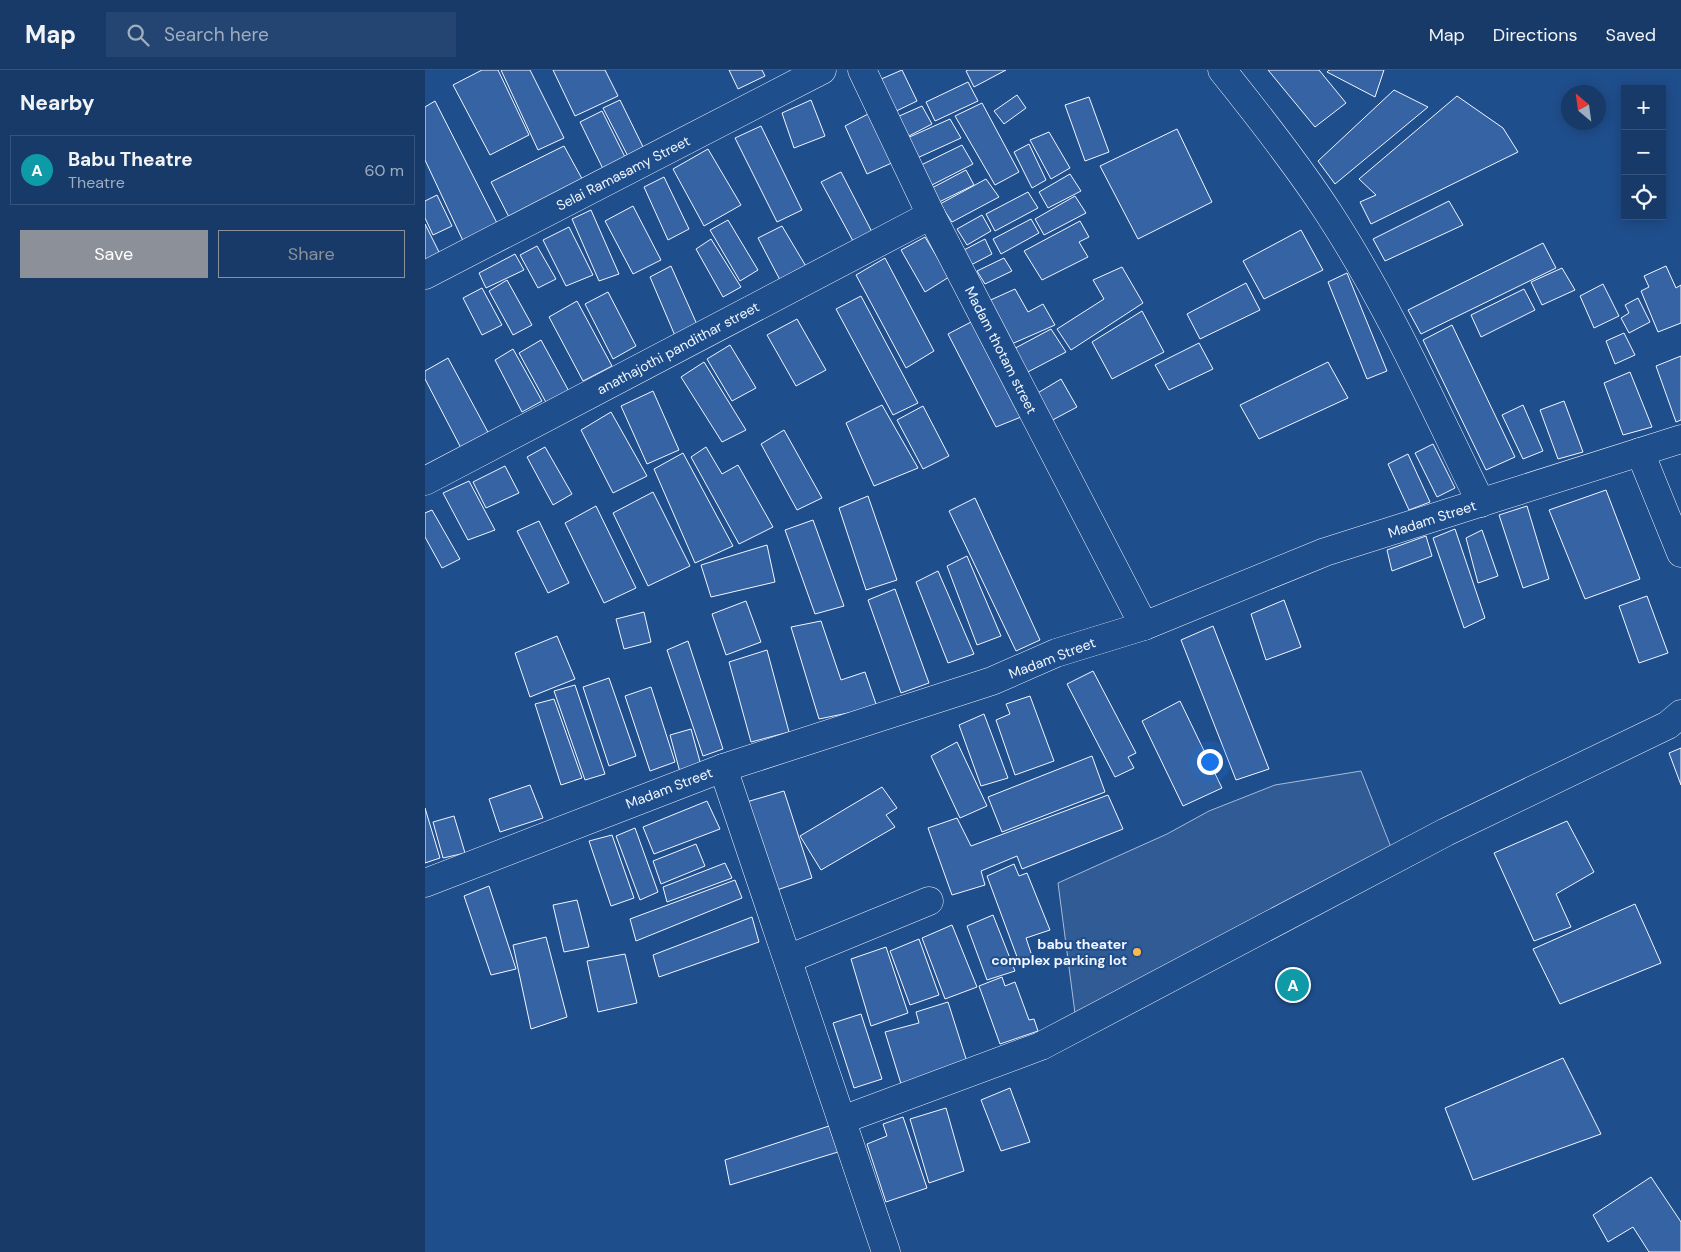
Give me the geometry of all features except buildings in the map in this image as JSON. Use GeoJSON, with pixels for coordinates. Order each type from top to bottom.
{"type":"FeatureCollection","features":[{"type":"Feature","properties":{"kind":"street","name":"Selai Ramasamy Street"},"geometry":{"type":"LineString","coordinates":[[425,276],[822,70]]}},
{"type":"Feature","properties":{"kind":"street"},"geometry":{"type":"LineString","coordinates":[[1221,70],[1261,119],[1328,212],[1391,320],[1481,503]]}},
{"type":"Feature","properties":{"kind":"street","name":"Madam thotam street"},"geometry":{"type":"LineString","coordinates":[[863,71],[931,215],[1144,626]]}},
{"type":"Feature","properties":{"kind":"street","name":"anathajothi pandithar street"},"geometry":{"type":"LineString","coordinates":[[425,481],[931,215]]}},
{"type":"Feature","properties":{"kind":"street","name":"Madam Street"},"geometry":{"type":"LineString","coordinates":[[425,883],[723,768],[993,681],[1056,653],[1144,626],[1325,552],[1681,439]]}},
{"type":"Feature","properties":{"kind":"street"},"geometry":{"type":"LineString","coordinates":[[1640,452],[1681,553]]}},
{"type":"Feature","properties":{"kind":"street"},"geometry":{"type":"LineString","coordinates":[[842,1120],[1041,1046],[1446,832],[1668,725],[1681,714]]}},
{"type":"Feature","properties":{"kind":"street"},"geometry":{"type":"LineString","coordinates":[[723,768],[886,1252]]}},
{"type":"Feature","properties":{"kind":"street"},"geometry":{"type":"LineString","coordinates":[[788,959],[929,901]]}},
{"type":"Feature","properties":{"kind":"shaded area","name":"babu theater complex parking lot"},"geometry":{"type":"Polygon","coordinates":[[[1361,771],[1394,855],[1076,1021],[1058,883],[1167,834],[1209,811],[1275,785],[1361,771]]]}},
{"type":"Feature","properties":{"kind":"place","name":"babu theater complex parking lot"},"geometry":{"type":"Point","coordinates":[1137,952]}},
{"type":"Feature","properties":{"kind":"place","name":"Babu Theatre"},"geometry":{"type":"Point","coordinates":[1293,985]}}]}
